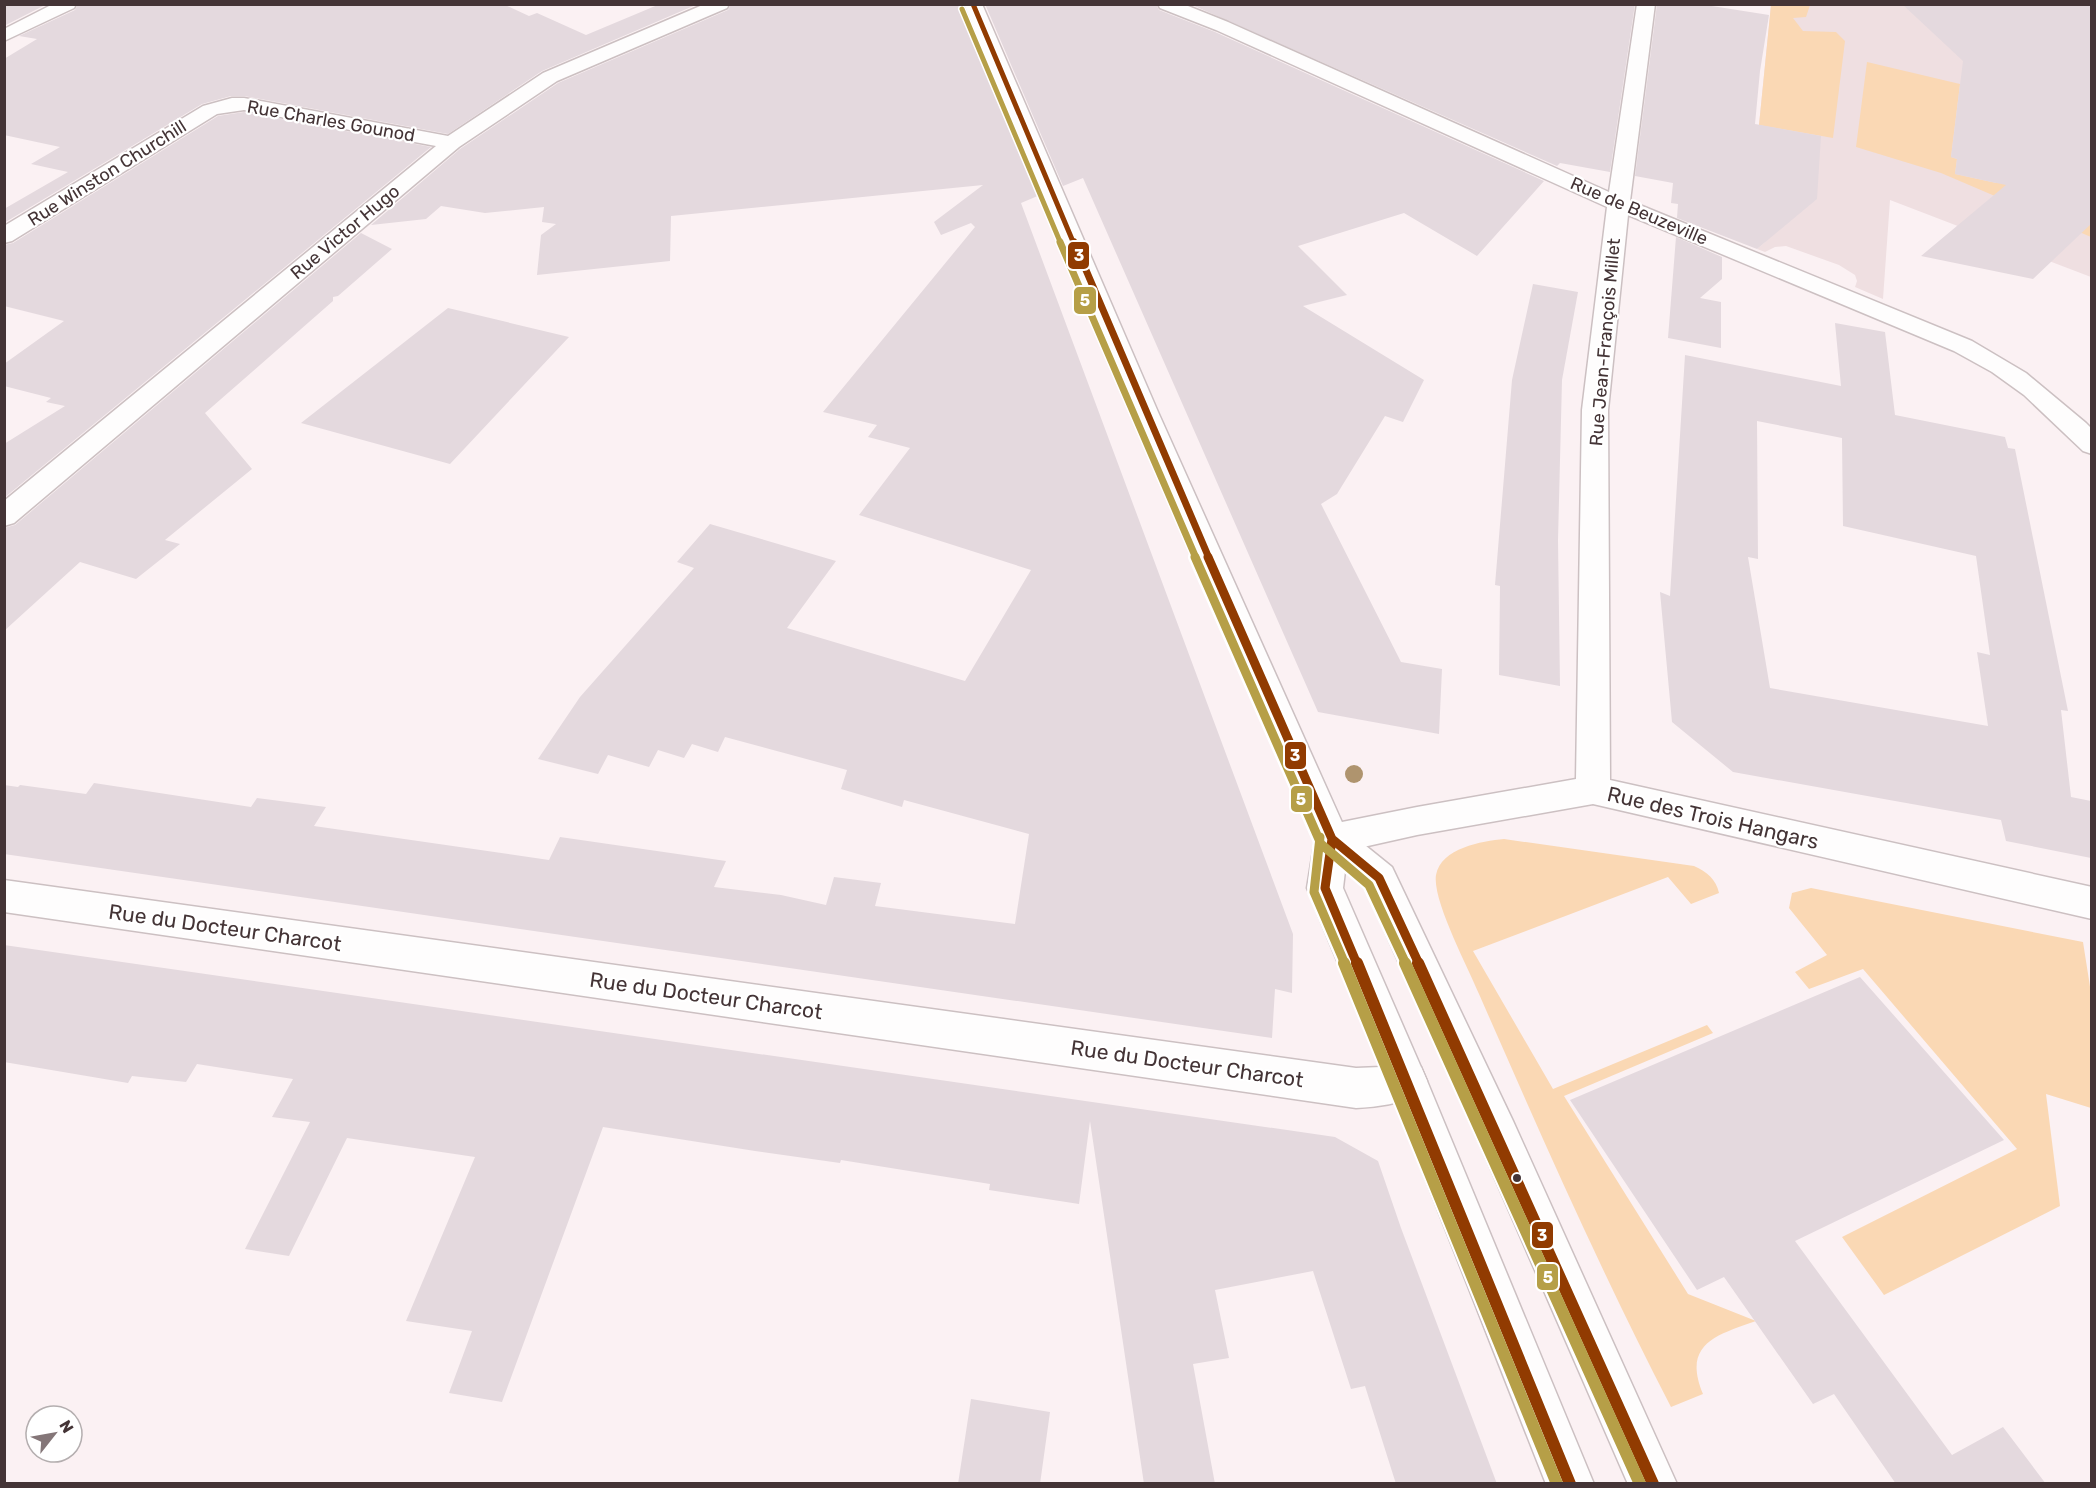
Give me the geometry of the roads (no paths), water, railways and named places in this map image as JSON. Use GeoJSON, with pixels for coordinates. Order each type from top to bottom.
{"type":"FeatureCollection","features":[{"type":"Feature","properties":{"kind":"street"},"geometry":{"type":"LineString","coordinates":[[4,36],[68,4]]}},
{"type":"Feature","properties":{"kind":"street","name":"Rue Victor Hugo"},"geometry":{"type":"LineString","coordinates":[[4,516],[452,143],[550,77],[721,4]]}},
{"type":"Feature","properties":{"kind":"street"},"geometry":{"type":"LineString","coordinates":[[973,4],[1145,412],[1332,839],[1379,878],[1498,1136],[1653,1484]]}},
{"type":"Feature","properties":{"kind":"street","name":"Rue de Beuzeville"},"geometry":{"type":"LineString","coordinates":[[1166,4],[1222,26],[1619,204],[1972,350],[2028,384],[2055,406],[2091,446]]}},
{"type":"Feature","properties":{"kind":"street","name":"Rue Jean-François Millet"},"geometry":{"type":"LineString","coordinates":[[1593,790],[1595,410],[1619,204],[1646,4]]}},
{"type":"Feature","properties":{"kind":"street","name":"Rue Charles Gounod"},"geometry":{"type":"LineString","coordinates":[[210,110],[231,104],[244,104],[452,143]]}},
{"type":"Feature","properties":{"kind":"street","name":"Rue Winston Churchill"},"geometry":{"type":"LineString","coordinates":[[4,236],[210,110]]}},
{"type":"Feature","properties":{"kind":"street","name":"Rue des Trois Hangars"},"geometry":{"type":"LineString","coordinates":[[1332,839],[1417,820],[1593,790],[2091,903]]}},
{"type":"Feature","properties":{"kind":"street"},"geometry":{"type":"LineString","coordinates":[[1332,839],[1325,888],[1407,1081],[1570,1484]]}},
{"type":"Feature","properties":{"kind":"street","name":"Rue du Docteur Charcot"},"geometry":{"type":"LineString","coordinates":[[4,896],[1356,1088],[1381,1087],[1407,1081]]}}]}
